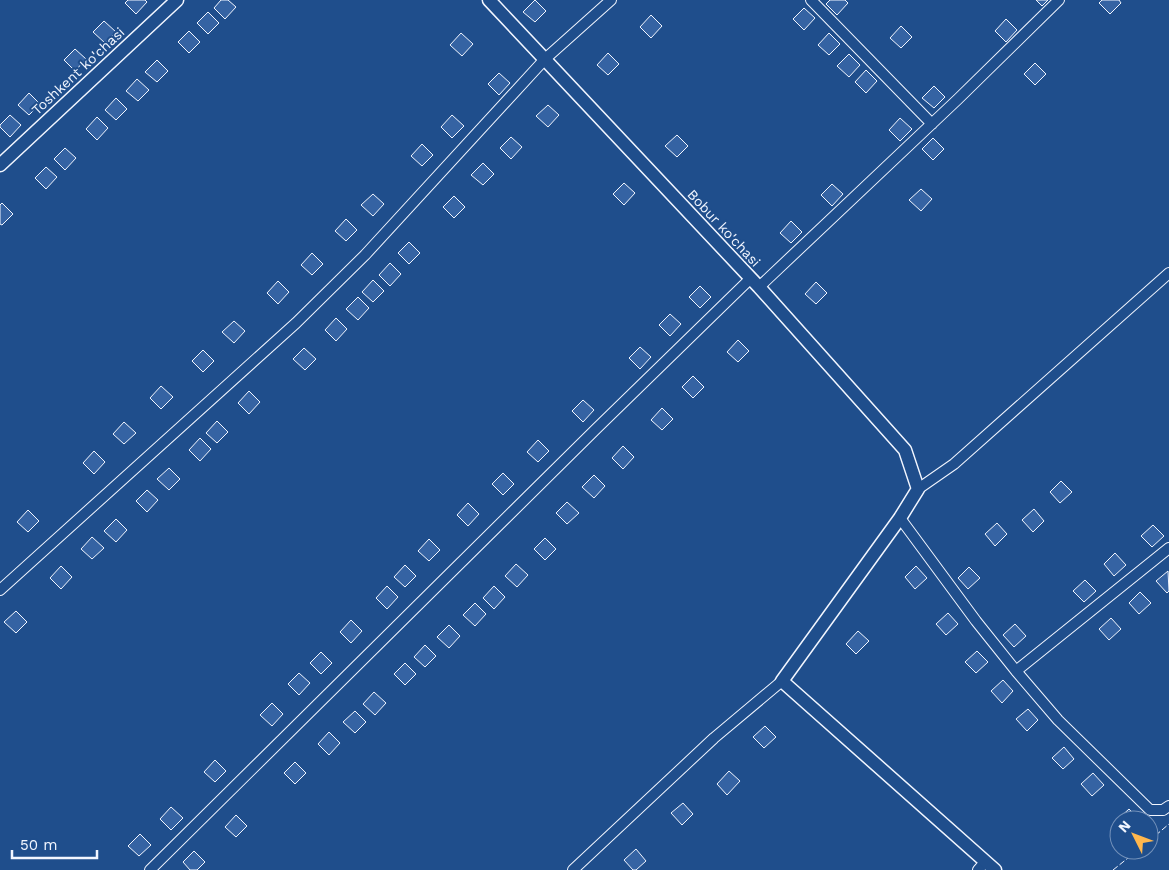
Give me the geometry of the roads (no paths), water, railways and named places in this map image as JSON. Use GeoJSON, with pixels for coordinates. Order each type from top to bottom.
{"type":"FeatureCollection","features":[{"type":"Feature","properties":{"kind":"street","name":"Toshkent ko'chasi"},"geometry":{"type":"LineString","coordinates":[[0,164],[177,0]]}},
{"type":"Feature","properties":{"kind":"street","name":"Bobur ko'chasi"},"geometry":{"type":"LineString","coordinates":[[489,0],[755,283],[905,450],[918,490]]}},
{"type":"Feature","properties":{"kind":"street"},"geometry":{"type":"LineString","coordinates":[[0,590],[296,323],[365,255],[545,59],[611,0]]}},
{"type":"Feature","properties":{"kind":"street"},"geometry":{"type":"LineString","coordinates":[[810,0],[932,124]]}},
{"type":"Feature","properties":{"kind":"street"},"geometry":{"type":"LineString","coordinates":[[150,870],[597,428],[722,308],[755,283],[932,124],[1059,0]]}},
{"type":"Feature","properties":{"kind":"street"},"geometry":{"type":"LineString","coordinates":[[574,870],[714,738],[782,681],[900,518],[918,490],[954,464],[1169,273]]}},
{"type":"Feature","properties":{"kind":"street"},"geometry":{"type":"LineString","coordinates":[[900,518],[964,606],[1058,720],[1150,810],[1163,810],[1169,806]]}},
{"type":"Feature","properties":{"kind":"street"},"geometry":{"type":"LineString","coordinates":[[1016,671],[1169,548]]}},
{"type":"Feature","properties":{"kind":"street"},"geometry":{"type":"LineString","coordinates":[[782,681],[986,867]]}}]}
